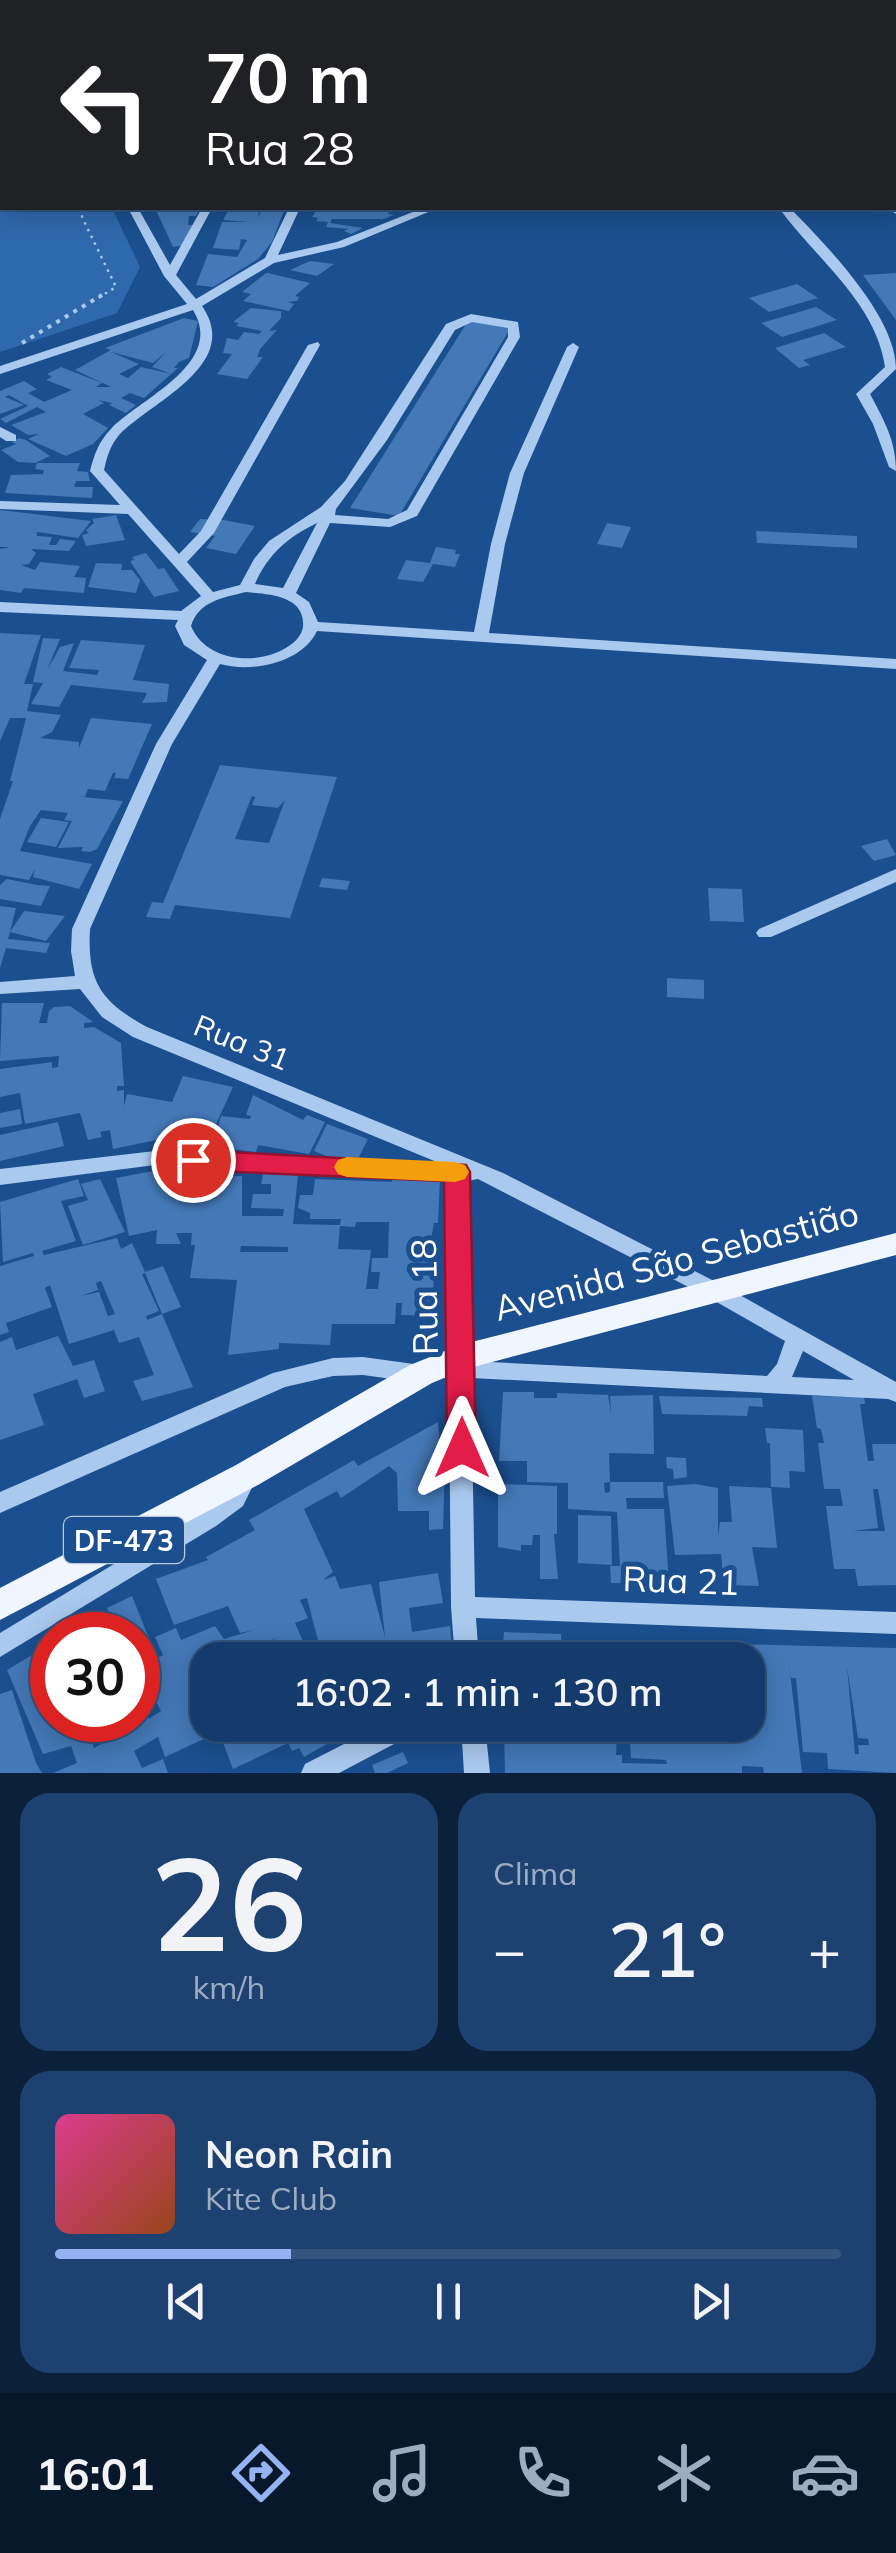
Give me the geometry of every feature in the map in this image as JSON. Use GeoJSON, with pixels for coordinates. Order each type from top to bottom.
{"type":"FeatureCollection","features":[{"type":"Feature","properties":{"kind":"main road","name":"Avenida São Sebastião"},"geometry":{"type":"LineString","coordinates":[[0,1605],[247,1475],[421,1374],[713,1290],[896,1244]]}},
{"type":"Feature","properties":{"kind":"street"},"geometry":{"type":"LineString","coordinates":[[134,210],[170,276],[206,323],[204,348],[180,383],[117,431],[98,458],[96,471],[209,596]]}},
{"type":"Feature","properties":{"kind":"street"},"geometry":{"type":"LineString","coordinates":[[170,276],[206,210]]}},
{"type":"Feature","properties":{"kind":"street"},"geometry":{"type":"LineString","coordinates":[[270,260],[293,210]]}},
{"type":"Feature","properties":{"kind":"street"},"geometry":{"type":"LineString","coordinates":[[0,370],[193,306],[270,260],[340,245],[427,210]]}},
{"type":"Feature","properties":{"kind":"street"},"geometry":{"type":"LineString","coordinates":[[786,210],[873,306],[894,348],[889,371],[863,394],[880,424],[896,467]]}},
{"type":"Feature","properties":{"kind":"street"},"geometry":{"type":"LineString","coordinates":[[246,588],[257,561],[268,547],[324,515],[394,522],[412,512],[514,337],[514,325],[471,318],[450,328],[362,466],[324,515],[288,594]]}},
{"type":"Feature","properties":{"kind":"street"},"geometry":{"type":"LineString","coordinates":[[179,562],[207,533],[314,345]]}},
{"type":"Feature","properties":{"kind":"street"},"geometry":{"type":"LineString","coordinates":[[481,637],[498,544],[517,473],[573,346]]}},
{"type":"Feature","properties":{"kind":"street"},"geometry":{"type":"LineString","coordinates":[[0,505],[132,510]]}},
{"type":"Feature","properties":{"kind":"street"},"geometry":{"type":"LineString","coordinates":[[246,588],[288,594],[308,608],[313,626],[308,638],[281,656],[248,663],[214,659],[186,641],[181,629],[184,616],[209,596],[246,588]]}},
{"type":"Feature","properties":{"kind":"street"},"geometry":{"type":"LineString","coordinates":[[0,607],[184,616]]}},
{"type":"Feature","properties":{"kind":"street"},"geometry":{"type":"LineString","coordinates":[[313,626],[896,664]]}},
{"type":"Feature","properties":{"kind":"street"},"geometry":{"type":"LineString","coordinates":[[0,988],[83,982],[79,950],[92,899],[172,728],[214,659]]}},
{"type":"Feature","properties":{"kind":"street"},"geometry":{"type":"LineString","coordinates":[[765,933],[896,875]]}},
{"type":"Feature","properties":{"kind":"street","name":"Rua 31"},"geometry":{"type":"LineString","coordinates":[[83,982],[96,1000],[126,1026],[496,1178],[713,1290],[894,1392]]}},
{"type":"Feature","properties":{"kind":"street"},"geometry":{"type":"LineString","coordinates":[[0,1178],[155,1158],[457,1172],[496,1178]]}},
{"type":"Feature","properties":{"kind":"street","name":"Rua 18"},"geometry":{"type":"LineString","coordinates":[[457,1172],[465,1642]]}},
{"type":"Feature","properties":{"kind":"street"},"geometry":{"type":"LineString","coordinates":[[774,1383],[786,1368],[797,1337]]}},
{"type":"Feature","properties":{"kind":"street"},"geometry":{"type":"LineString","coordinates":[[461,1364],[894,1392]]}},
{"type":"Feature","properties":{"kind":"street","name":"Avenida São Sebastião"},"geometry":{"type":"LineString","coordinates":[[0,1503],[281,1379],[348,1366],[421,1374]]}},
{"type":"Feature","properties":{"kind":"street"},"geometry":{"type":"LineString","coordinates":[[0,1646],[208,1520],[235,1499],[247,1475]]}},
{"type":"Feature","properties":{"kind":"street","name":"Rua 21"},"geometry":{"type":"LineString","coordinates":[[462,1607],[896,1623]]}},
{"type":"Feature","properties":{"kind":"street"},"geometry":{"type":"LineString","coordinates":[[314,1773],[373,1742]]}},
{"type":"Feature","properties":{"kind":"street"},"geometry":{"type":"LineString","coordinates":[[474,1742],[477,1773]]}},
{"type":"Feature","properties":{"kind":"path"},"geometry":{"type":"LineString","coordinates":[[16,346],[116,287],[82,217],[84,210]]}},
{"type":"Feature","properties":{"kind":"shaded area"},"geometry":{"type":"Polygon","coordinates":[[[0,210],[113,210],[140,267],[117,313],[0,352],[0,210]]]}},
{"type":"Feature","properties":{"kind":"building"},"geometry":{"type":"Polygon","coordinates":[[[156,210],[199,210],[196,216],[189,216],[188,225],[194,225],[187,245],[173,247],[156,210]]]}},
{"type":"Feature","properties":{"kind":"building"},"geometry":{"type":"Polygon","coordinates":[[[229,210],[259,210],[258,218],[261,210],[284,210],[272,242],[258,259],[213,287],[196,285],[208,254],[237,257],[247,240],[241,239],[239,250],[213,248],[222,222],[249,222],[223,220],[229,210]]]}},
{"type":"Feature","properties":{"kind":"building"},"geometry":{"type":"Polygon","coordinates":[[[317,210],[390,210],[388,214],[394,215],[383,219],[332,219],[330,223],[363,228],[351,234],[344,231],[349,229],[326,227],[328,222],[312,217],[317,210]]]}},
{"type":"Feature","properties":{"kind":"building"},"geometry":{"type":"Polygon","coordinates":[[[310,261],[334,264],[317,276],[290,270],[310,261]]]}},
{"type":"Feature","properties":{"kind":"building"},"geometry":{"type":"Polygon","coordinates":[[[266,273],[310,283],[295,296],[299,297],[297,301],[288,302],[294,304],[289,311],[243,301],[251,294],[242,292],[266,273]]]}},
{"type":"Feature","properties":{"kind":"building"},"geometry":{"type":"Polygon","coordinates":[[[896,273],[896,320],[863,275],[896,273]]]}},
{"type":"Feature","properties":{"kind":"building"},"geometry":{"type":"Polygon","coordinates":[[[797,284],[818,298],[769,312],[749,298],[797,284]]]}},
{"type":"Feature","properties":{"kind":"building"},"geometry":{"type":"Polygon","coordinates":[[[816,307],[837,320],[782,337],[761,323],[816,307]]]}},
{"type":"Feature","properties":{"kind":"building"},"geometry":{"type":"Polygon","coordinates":[[[251,308],[281,311],[281,318],[269,331],[277,330],[260,349],[257,357],[263,357],[247,379],[217,374],[232,354],[223,353],[227,338],[238,340],[244,332],[262,331],[233,322],[251,308]]]}},
{"type":"Feature","properties":{"kind":"building"},"geometry":{"type":"Polygon","coordinates":[[[184,318],[198,321],[189,358],[179,362],[174,368],[178,368],[144,398],[130,393],[121,398],[136,405],[126,413],[109,405],[112,403],[98,400],[104,403],[83,414],[108,428],[93,444],[66,456],[28,439],[39,434],[28,435],[11,425],[46,412],[37,407],[6,423],[0,419],[28,406],[9,395],[5,397],[24,405],[0,414],[0,391],[24,381],[37,389],[28,393],[44,402],[72,390],[46,380],[52,377],[47,374],[61,367],[102,383],[96,387],[111,387],[75,370],[111,350],[105,348],[184,318]],[[111,352],[139,364],[119,374],[128,378],[141,367],[171,374],[152,367],[166,352],[153,363],[111,352]]]}},
{"type":"Feature","properties":{"kind":"building"},"geometry":{"type":"Polygon","coordinates":[[[468,321],[511,327],[399,516],[350,508],[468,321]]]}},
{"type":"Feature","properties":{"kind":"building"},"geometry":{"type":"Polygon","coordinates":[[[824,333],[846,347],[803,360],[810,365],[799,368],[775,348],[824,333]]]}},
{"type":"Feature","properties":{"kind":"building"},"geometry":{"type":"Polygon","coordinates":[[[19,438],[50,456],[35,463],[18,462],[1,450],[16,444],[12,442],[19,438]]]}},
{"type":"Feature","properties":{"kind":"building"},"geometry":{"type":"Polygon","coordinates":[[[37,463],[80,463],[77,471],[88,472],[90,481],[76,481],[74,487],[93,487],[92,498],[5,493],[11,475],[43,474],[44,470],[35,469],[37,463]]]}},
{"type":"Feature","properties":{"kind":"building"},"geometry":{"type":"Polygon","coordinates":[[[0,510],[91,521],[78,538],[37,532],[37,536],[52,537],[49,545],[56,545],[60,539],[76,541],[69,551],[31,549],[36,553],[29,564],[21,565],[35,570],[40,562],[80,566],[74,577],[86,578],[84,593],[0,590],[0,549],[10,547],[0,547],[0,510]]]}},
{"type":"Feature","properties":{"kind":"building"},"geometry":{"type":"Polygon","coordinates":[[[116,515],[125,540],[86,546],[82,535],[89,533],[86,530],[94,523],[92,519],[116,515]]]}},
{"type":"Feature","properties":{"kind":"building"},"geometry":{"type":"Polygon","coordinates":[[[200,519],[255,526],[236,554],[206,548],[215,536],[190,532],[200,519]]]}},
{"type":"Feature","properties":{"kind":"building"},"geometry":{"type":"Polygon","coordinates":[[[607,523],[631,527],[622,548],[597,544],[607,523]]]}},
{"type":"Feature","properties":{"kind":"building"},"geometry":{"type":"Polygon","coordinates":[[[756,531],[857,536],[857,548],[757,543],[756,531]]]}},
{"type":"Feature","properties":{"kind":"building"},"geometry":{"type":"Polygon","coordinates":[[[436,547],[460,554],[455,567],[433,564],[423,582],[397,579],[406,560],[430,563],[436,547]]]}},
{"type":"Feature","properties":{"kind":"building"},"geometry":{"type":"Polygon","coordinates":[[[146,553],[158,569],[164,568],[179,591],[154,597],[130,561],[146,553]]]}},
{"type":"Feature","properties":{"kind":"building"},"geometry":{"type":"Polygon","coordinates":[[[96,563],[122,564],[121,570],[132,570],[140,580],[136,593],[88,587],[96,563]]]}},
{"type":"Feature","properties":{"kind":"building"},"geometry":{"type":"Polygon","coordinates":[[[0,633],[41,635],[24,684],[33,684],[27,711],[61,715],[52,732],[40,738],[79,742],[79,748],[91,718],[152,724],[128,779],[114,778],[113,773],[105,791],[88,789],[85,797],[73,796],[123,801],[97,849],[90,852],[81,851],[83,847],[58,848],[72,821],[64,820],[68,813],[41,810],[30,826],[20,851],[92,864],[79,889],[33,877],[35,869],[29,880],[0,875],[0,819],[13,781],[26,718],[10,718],[0,741],[0,633]]]}},
{"type":"Feature","properties":{"kind":"building"},"geometry":{"type":"Polygon","coordinates":[[[43,638],[60,639],[47,670],[60,647],[74,643],[63,671],[97,675],[99,670],[69,668],[81,640],[145,645],[133,680],[169,684],[167,702],[142,703],[147,693],[71,685],[59,707],[31,704],[43,683],[33,682],[43,638]]]}},
{"type":"Feature","properties":{"kind":"building"},"geometry":{"type":"Polygon","coordinates":[[[220,765],[337,777],[290,918],[175,905],[170,919],[146,917],[152,902],[163,903],[220,765]],[[252,796],[235,839],[269,843],[285,800],[278,808],[252,805],[252,796]]]}},
{"type":"Feature","properties":{"kind":"building"},"geometry":{"type":"Polygon","coordinates":[[[41,818],[69,822],[56,847],[27,842],[41,818]]]}},
{"type":"Feature","properties":{"kind":"building"},"geometry":{"type":"Polygon","coordinates":[[[887,839],[896,855],[874,861],[861,846],[887,839]]]}},
{"type":"Feature","properties":{"kind":"building"},"geometry":{"type":"Polygon","coordinates":[[[322,878],[350,881],[347,890],[319,887],[322,878]]]}},
{"type":"Feature","properties":{"kind":"building"},"geometry":{"type":"Polygon","coordinates":[[[7,879],[50,886],[41,906],[0,899],[0,885],[7,879]]]}},
{"type":"Feature","properties":{"kind":"building"},"geometry":{"type":"Polygon","coordinates":[[[708,888],[742,889],[744,922],[710,921],[708,888]]]}},
{"type":"Feature","properties":{"kind":"building"},"geometry":{"type":"Polygon","coordinates":[[[0,906],[16,908],[8,939],[50,943],[46,953],[6,948],[0,968],[0,906]]]}},
{"type":"Feature","properties":{"kind":"building"},"geometry":{"type":"Polygon","coordinates":[[[24,911],[65,916],[46,941],[10,932],[24,911]]]}},
{"type":"Feature","properties":{"kind":"building"},"geometry":{"type":"Polygon","coordinates":[[[667,978],[704,980],[704,999],[667,997],[667,978]]]}},
{"type":"Feature","properties":{"kind":"building"},"geometry":{"type":"Polygon","coordinates":[[[2,1003],[44,1003],[39,1023],[47,1023],[54,1007],[70,1006],[93,1022],[84,1023],[84,1028],[94,1027],[121,1043],[124,1086],[117,1086],[117,1091],[124,1090],[124,1106],[127,1094],[172,1102],[183,1076],[233,1087],[206,1146],[157,1140],[113,1149],[110,1130],[100,1132],[102,1137],[88,1140],[80,1113],[25,1124],[20,1093],[0,1097],[0,1069],[52,1062],[52,1068],[58,1067],[59,1056],[0,1061],[2,1003]]]}},
{"type":"Feature","properties":{"kind":"building"},"geometry":{"type":"Polygon","coordinates":[[[253,1095],[303,1120],[307,1115],[325,1122],[309,1154],[258,1145],[256,1152],[212,1147],[221,1116],[250,1119],[246,1115],[253,1095]]]}},
{"type":"Feature","properties":{"kind":"building"},"geometry":{"type":"Polygon","coordinates":[[[20,1109],[22,1124],[0,1128],[0,1113],[20,1109]]]}},
{"type":"Feature","properties":{"kind":"building"},"geometry":{"type":"Polygon","coordinates":[[[58,1122],[64,1146],[0,1161],[0,1135],[58,1122]]]}},
{"type":"Feature","properties":{"kind":"building"},"geometry":{"type":"Polygon","coordinates":[[[327,1124],[368,1139],[358,1159],[331,1158],[314,1151],[327,1124]]]}},
{"type":"Feature","properties":{"kind":"building"},"geometry":{"type":"Polygon","coordinates":[[[153,1171],[196,1172],[195,1189],[201,1189],[202,1177],[242,1176],[242,1216],[283,1216],[284,1209],[251,1208],[253,1194],[271,1194],[271,1184],[261,1184],[263,1174],[298,1175],[293,1224],[340,1225],[341,1219],[310,1219],[310,1213],[298,1208],[300,1195],[313,1195],[315,1179],[392,1182],[392,1177],[440,1178],[438,1223],[434,1223],[430,1245],[430,1251],[435,1251],[432,1316],[401,1315],[402,1303],[396,1303],[395,1324],[332,1324],[330,1345],[279,1343],[279,1349],[228,1355],[237,1280],[190,1278],[195,1245],[191,1245],[192,1233],[176,1233],[181,1244],[156,1244],[157,1230],[129,1236],[116,1178],[153,1171]],[[356,1222],[355,1227],[340,1226],[338,1249],[371,1250],[366,1289],[378,1289],[380,1272],[371,1272],[372,1258],[388,1258],[389,1222],[356,1222]],[[241,1246],[240,1252],[288,1252],[288,1247],[241,1246]]]}},
{"type":"Feature","properties":{"kind":"building"},"geometry":{"type":"Polygon","coordinates":[[[78,1179],[84,1196],[61,1201],[76,1241],[42,1251],[44,1255],[117,1238],[121,1249],[132,1243],[145,1272],[163,1266],[181,1307],[162,1314],[193,1387],[142,1401],[133,1381],[154,1375],[139,1337],[119,1343],[114,1330],[69,1344],[50,1285],[45,1288],[52,1307],[6,1323],[9,1332],[0,1335],[0,1266],[34,1256],[33,1253],[3,1262],[0,1202],[78,1179]],[[145,1273],[142,1274],[159,1311],[146,1316],[147,1320],[162,1314],[145,1273]],[[101,1281],[96,1283],[98,1290],[81,1296],[99,1292],[108,1316],[115,1314],[101,1281]]]}},
{"type":"Feature","properties":{"kind":"building"},"geometry":{"type":"Polygon","coordinates":[[[100,1179],[125,1232],[83,1245],[68,1206],[88,1200],[81,1184],[100,1179]]]}},
{"type":"Feature","properties":{"kind":"building"},"geometry":{"type":"Polygon","coordinates":[[[58,1336],[73,1366],[94,1360],[105,1391],[84,1398],[77,1379],[33,1394],[44,1425],[0,1440],[0,1342],[12,1337],[16,1350],[58,1336]]]}},
{"type":"Feature","properties":{"kind":"building"},"geometry":{"type":"Polygon","coordinates":[[[503,1392],[534,1392],[534,1398],[557,1398],[557,1393],[608,1395],[611,1414],[610,1396],[653,1395],[654,1454],[609,1453],[610,1482],[663,1482],[664,1498],[626,1498],[627,1509],[664,1509],[669,1584],[611,1583],[610,1566],[620,1566],[617,1512],[568,1509],[568,1483],[527,1482],[527,1461],[499,1461],[503,1392]]]}},
{"type":"Feature","properties":{"kind":"building"},"geometry":{"type":"Polygon","coordinates":[[[659,1396],[762,1398],[763,1407],[749,1406],[747,1416],[662,1414],[659,1396]]]}},
{"type":"Feature","properties":{"kind":"building"},"geometry":{"type":"Polygon","coordinates":[[[812,1396],[864,1397],[865,1404],[860,1404],[868,1461],[874,1461],[872,1444],[896,1444],[896,1585],[858,1586],[855,1569],[834,1569],[826,1506],[843,1506],[840,1489],[824,1489],[818,1443],[824,1443],[821,1429],[817,1428],[812,1396]],[[873,1489],[878,1528],[853,1531],[885,1531],[878,1489],[873,1489]]]}},
{"type":"Feature","properties":{"kind":"building"},"geometry":{"type":"Polygon","coordinates":[[[438,1422],[440,1446],[448,1449],[439,1450],[450,1454],[441,1456],[449,1458],[445,1463],[443,1529],[429,1530],[429,1511],[398,1511],[397,1473],[389,1466],[341,1498],[337,1491],[304,1509],[333,1572],[323,1580],[335,1576],[340,1589],[371,1584],[385,1637],[379,1582],[438,1573],[443,1603],[409,1608],[412,1632],[450,1626],[451,1642],[318,1642],[307,1598],[300,1600],[308,1618],[295,1623],[303,1642],[268,1642],[281,1636],[266,1642],[190,1642],[190,1742],[197,1742],[165,1757],[160,1742],[163,1655],[160,1635],[176,1628],[181,1640],[215,1626],[224,1639],[254,1630],[240,1633],[228,1606],[174,1625],[156,1579],[208,1560],[206,1557],[255,1530],[249,1520],[354,1460],[358,1466],[438,1422]]]}},
{"type":"Feature","properties":{"kind":"building"},"geometry":{"type":"Polygon","coordinates":[[[765,1428],[803,1430],[805,1472],[789,1471],[790,1488],[771,1487],[770,1443],[765,1428]]]}},
{"type":"Feature","properties":{"kind":"building"},"geometry":{"type":"Polygon","coordinates":[[[666,1457],[686,1458],[687,1477],[674,1479],[666,1457]]]}},
{"type":"Feature","properties":{"kind":"building"},"geometry":{"type":"Polygon","coordinates":[[[498,1484],[557,1486],[554,1534],[558,1579],[540,1579],[540,1535],[533,1535],[532,1545],[521,1545],[521,1551],[498,1547],[498,1484]]]}},
{"type":"Feature","properties":{"kind":"building"},"geometry":{"type":"Polygon","coordinates":[[[695,1484],[718,1488],[718,1537],[720,1522],[732,1522],[729,1486],[771,1488],[777,1548],[752,1547],[759,1586],[724,1585],[721,1554],[675,1555],[667,1486],[695,1484]]]}},
{"type":"Feature","properties":{"kind":"building"},"geometry":{"type":"Polygon","coordinates":[[[578,1515],[611,1516],[612,1565],[578,1563],[578,1515]]]}},
{"type":"Feature","properties":{"kind":"building"},"geometry":{"type":"Polygon","coordinates":[[[132,1596],[138,1612],[108,1612],[107,1608],[132,1596]]]}},
{"type":"Feature","properties":{"kind":"building"},"geometry":{"type":"Polygon","coordinates":[[[504,1632],[561,1634],[561,1642],[503,1642],[504,1632]]]}},
{"type":"Feature","properties":{"kind":"building"},"geometry":{"type":"Polygon","coordinates":[[[765,1645],[896,1648],[896,1773],[828,1769],[827,1753],[803,1752],[796,1678],[791,1678],[789,1664],[802,1773],[764,1773],[763,1767],[742,1766],[742,1773],[505,1773],[504,1742],[617,1742],[616,1755],[622,1755],[622,1763],[667,1764],[666,1760],[631,1758],[630,1742],[765,1742],[765,1645]],[[847,1667],[855,1754],[859,1754],[858,1745],[869,1745],[868,1739],[858,1738],[847,1667]]]}},
{"type":"Feature","properties":{"kind":"building"},"geometry":{"type":"Polygon","coordinates":[[[30,1656],[30,1724],[7,1670],[30,1656]]]}},
{"type":"Feature","properties":{"kind":"building"},"geometry":{"type":"Polygon","coordinates":[[[12,1690],[42,1773],[0,1773],[0,1694],[12,1690]]]}},
{"type":"Feature","properties":{"kind":"building"},"geometry":{"type":"Polygon","coordinates":[[[38,1742],[92,1742],[94,1748],[105,1742],[149,1742],[134,1751],[142,1768],[163,1759],[168,1773],[53,1773],[77,1763],[71,1746],[43,1754],[38,1742]]]}},
{"type":"Feature","properties":{"kind":"building"},"geometry":{"type":"Polygon","coordinates":[[[223,1742],[285,1742],[286,1744],[233,1769],[223,1742]]]}},
{"type":"Feature","properties":{"kind":"building"},"geometry":{"type":"Polygon","coordinates":[[[288,1742],[330,1742],[304,1757],[299,1748],[292,1751],[288,1742]]]}},
{"type":"Feature","properties":{"kind":"building"},"geometry":{"type":"Polygon","coordinates":[[[403,1752],[408,1763],[387,1773],[375,1773],[372,1765],[403,1752]]]}},
{"type":"Feature","properties":{"kind":"slow traffic"},"geometry":{"type":"LineString","coordinates":[[347,1167],[455,1172]]}},
{"type":"Feature","properties":{"kind":"route"},"geometry":{"type":"LineString","coordinates":[[193,1160],[457,1172],[462,1448]]}}]}
